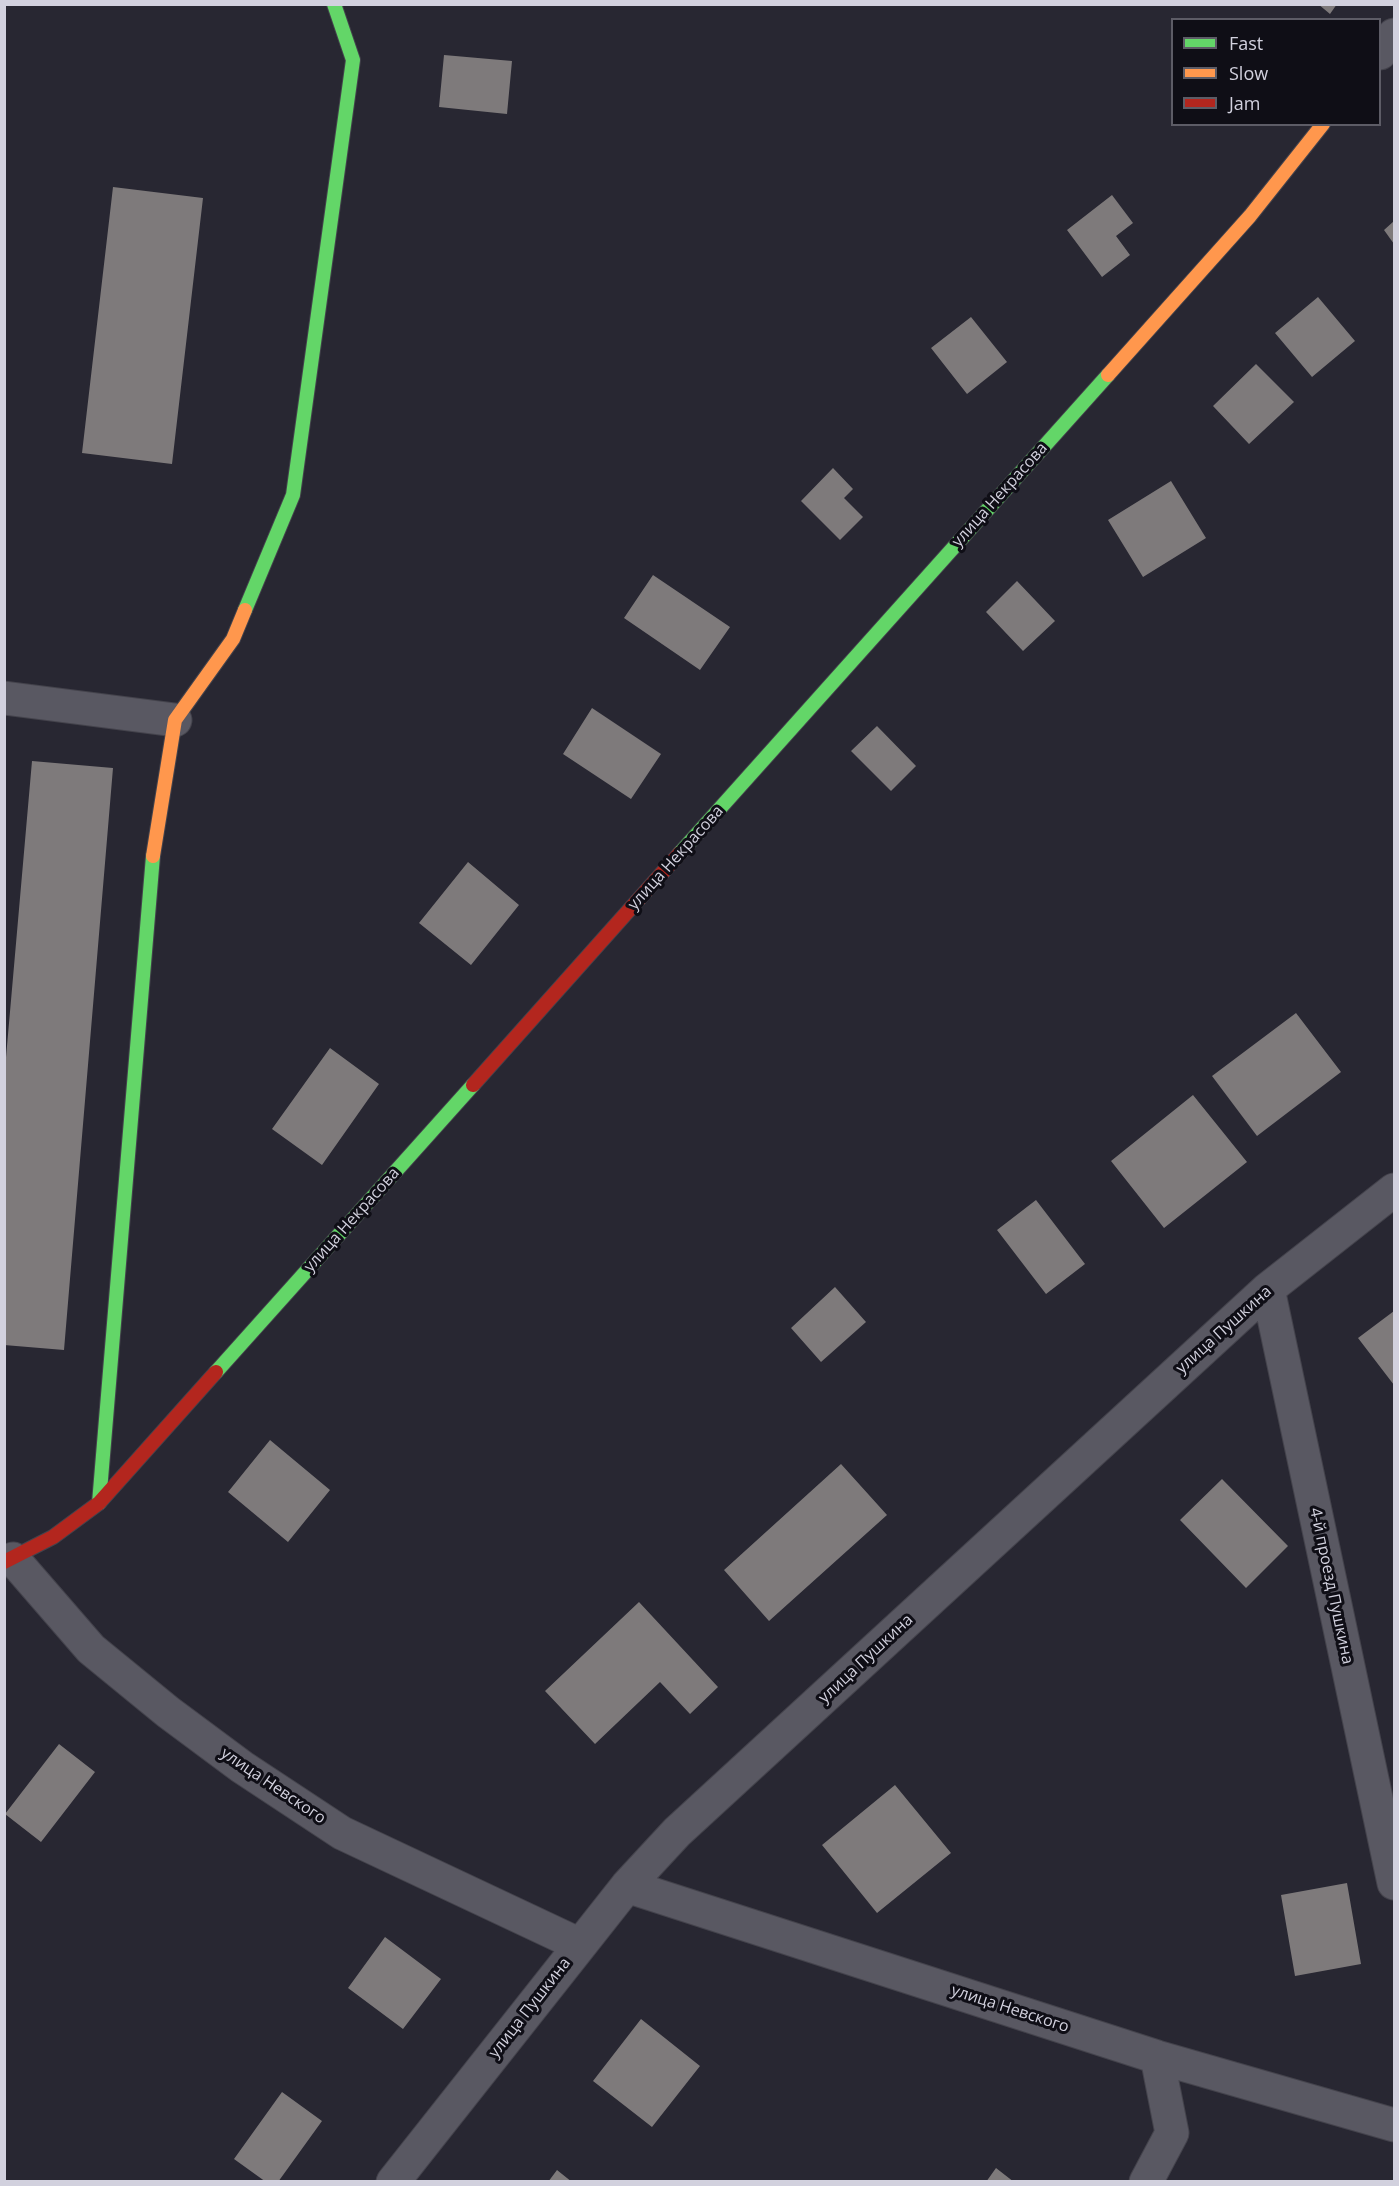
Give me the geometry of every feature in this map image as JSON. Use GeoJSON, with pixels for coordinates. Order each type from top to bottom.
{"type":"FeatureCollection","features":[{"type":"Feature","properties":{"kind":"street"},"geometry":{"type":"LineString","coordinates":[[99,1503],[155,836],[175,720],[233,639],[293,495],[353,60],[334,4]]}},
{"type":"Feature","properties":{"kind":"street"},"geometry":{"type":"LineString","coordinates":[[1381,53],[1395,35]]}},
{"type":"Feature","properties":{"kind":"street","name":"улица Некрасова"},"geometry":{"type":"LineString","coordinates":[[9,1561],[53,1537],[99,1503],[1250,216],[1321,126]]}},
{"type":"Feature","properties":{"kind":"street"},"geometry":{"type":"LineString","coordinates":[[4,698],[175,720]]}},
{"type":"Feature","properties":{"kind":"street","name":"улица Пушкина"},"geometry":{"type":"LineString","coordinates":[[393,2181],[627,1886],[686,1824],[1268,1289],[1395,1190]]}},
{"type":"Feature","properties":{"kind":"street","name":"4-й проезд Пушкина"},"geometry":{"type":"LineString","coordinates":[[1268,1289],[1395,1882]]}},
{"type":"Feature","properties":{"kind":"street","name":"улица Невского"},"geometry":{"type":"LineString","coordinates":[[9,1561],[91,1649],[168,1712],[242,1767],[342,1833],[580,1945]]}},
{"type":"Feature","properties":{"kind":"street","name":"улица Невского"},"geometry":{"type":"LineString","coordinates":[[627,1886],[1157,2057],[1395,2125]]}},
{"type":"Feature","properties":{"kind":"street"},"geometry":{"type":"LineString","coordinates":[[1146,2181],[1172,2133],[1157,2057]]}},
{"type":"Feature","properties":{"kind":"building"},"geometry":{"type":"Polygon","coordinates":[[[1318,4],[1337,4],[1330,14],[1318,4]]]}},
{"type":"Feature","properties":{"kind":"building"},"geometry":{"type":"Polygon","coordinates":[[[444,55],[512,61],[507,114],[439,107],[444,55]]]}},
{"type":"Feature","properties":{"kind":"building"},"geometry":{"type":"Polygon","coordinates":[[[113,187],[203,198],[172,464],[82,453],[113,187]]]}},
{"type":"Feature","properties":{"kind":"building"},"geometry":{"type":"Polygon","coordinates":[[[1112,195],[1133,223],[1116,236],[1130,255],[1102,277],[1067,230],[1112,195]]]}},
{"type":"Feature","properties":{"kind":"building"},"geometry":{"type":"Polygon","coordinates":[[[1394,221],[1394,244],[1384,230],[1394,221]]]}},
{"type":"Feature","properties":{"kind":"building"},"geometry":{"type":"Polygon","coordinates":[[[1318,297],[1355,341],[1312,377],[1275,333],[1318,297]]]}},
{"type":"Feature","properties":{"kind":"building"},"geometry":{"type":"Polygon","coordinates":[[[971,317],[1007,362],[967,394],[931,348],[971,317]]]}},
{"type":"Feature","properties":{"kind":"building"},"geometry":{"type":"Polygon","coordinates":[[[1256,364],[1294,402],[1249,444],[1213,406],[1256,364]]]}},
{"type":"Feature","properties":{"kind":"building"},"geometry":{"type":"Polygon","coordinates":[[[833,468],[853,489],[844,498],[863,517],[840,540],[801,501],[833,468]]]}},
{"type":"Feature","properties":{"kind":"building"},"geometry":{"type":"Polygon","coordinates":[[[1171,481],[1206,538],[1143,577],[1108,520],[1171,481]]]}},
{"type":"Feature","properties":{"kind":"building"},"geometry":{"type":"Polygon","coordinates":[[[653,575],[730,627],[700,670],[624,618],[653,575]]]}},
{"type":"Feature","properties":{"kind":"building"},"geometry":{"type":"Polygon","coordinates":[[[1017,581],[1055,621],[1023,651],[986,612],[1017,581]]]}},
{"type":"Feature","properties":{"kind":"building"},"geometry":{"type":"Polygon","coordinates":[[[592,708],[661,754],[631,799],[563,754],[592,708]]]}},
{"type":"Feature","properties":{"kind":"building"},"geometry":{"type":"Polygon","coordinates":[[[877,726],[916,766],[891,791],[851,751],[877,726]]]}},
{"type":"Feature","properties":{"kind":"building"},"geometry":{"type":"Polygon","coordinates":[[[32,761],[113,768],[64,1350],[4,1345],[4,1080],[32,761]]]}},
{"type":"Feature","properties":{"kind":"building"},"geometry":{"type":"Polygon","coordinates":[[[468,862],[519,905],[471,965],[419,923],[468,862]]]}},
{"type":"Feature","properties":{"kind":"building"},"geometry":{"type":"Polygon","coordinates":[[[1296,1013],[1341,1072],[1257,1136],[1212,1076],[1296,1013]]]}},
{"type":"Feature","properties":{"kind":"building"},"geometry":{"type":"Polygon","coordinates":[[[330,1048],[379,1084],[322,1165],[272,1129],[330,1048]]]}},
{"type":"Feature","properties":{"kind":"building"},"geometry":{"type":"Polygon","coordinates":[[[1193,1095],[1247,1162],[1164,1228],[1111,1161],[1193,1095]]]}},
{"type":"Feature","properties":{"kind":"building"},"geometry":{"type":"Polygon","coordinates":[[[1036,1200],[1085,1264],[1046,1294],[997,1230],[1036,1200]]]}},
{"type":"Feature","properties":{"kind":"building"},"geometry":{"type":"Polygon","coordinates":[[[835,1287],[866,1322],[821,1362],[791,1328],[835,1287]]]}},
{"type":"Feature","properties":{"kind":"building"},"geometry":{"type":"Polygon","coordinates":[[[1394,1311],[1394,1385],[1358,1338],[1394,1311]]]}},
{"type":"Feature","properties":{"kind":"building"},"geometry":{"type":"Polygon","coordinates":[[[270,1440],[330,1490],[288,1542],[228,1492],[270,1440]]]}},
{"type":"Feature","properties":{"kind":"building"},"geometry":{"type":"Polygon","coordinates":[[[841,1464],[887,1515],[769,1621],[724,1570],[841,1464]]]}},
{"type":"Feature","properties":{"kind":"building"},"geometry":{"type":"Polygon","coordinates":[[[1222,1479],[1288,1546],[1246,1588],[1180,1520],[1222,1479]]]}},
{"type":"Feature","properties":{"kind":"building"},"geometry":{"type":"Polygon","coordinates":[[[639,1602],[718,1687],[690,1714],[660,1682],[595,1744],[545,1691],[639,1602]]]}},
{"type":"Feature","properties":{"kind":"building"},"geometry":{"type":"Polygon","coordinates":[[[59,1744],[95,1772],[41,1842],[5,1814],[59,1744]]]}},
{"type":"Feature","properties":{"kind":"building"},"geometry":{"type":"Polygon","coordinates":[[[895,1785],[951,1853],[877,1913],[822,1845],[895,1785]]]}},
{"type":"Feature","properties":{"kind":"building"},"geometry":{"type":"Polygon","coordinates":[[[1347,1883],[1361,1964],[1295,1976],[1281,1895],[1347,1883]]]}},
{"type":"Feature","properties":{"kind":"building"},"geometry":{"type":"Polygon","coordinates":[[[385,1937],[441,1979],[403,2029],[348,1988],[385,1937]]]}},
{"type":"Feature","properties":{"kind":"building"},"geometry":{"type":"Polygon","coordinates":[[[641,2019],[700,2066],[652,2127],[593,2081],[641,2019]]]}},
{"type":"Feature","properties":{"kind":"building"},"geometry":{"type":"Polygon","coordinates":[[[282,2092],[322,2121],[278,2182],[266,2182],[234,2159],[282,2092]]]}},
{"type":"Feature","properties":{"kind":"building"},"geometry":{"type":"Polygon","coordinates":[[[996,2168],[1014,2182],[986,2182],[996,2168]]]}},
{"type":"Feature","properties":{"kind":"building"},"geometry":{"type":"Polygon","coordinates":[[[557,2170],[572,2182],[548,2182],[557,2170]]]}},
{"type":"Feature","properties":{"kind":"traffic: fast"},"geometry":{"type":"LineString","coordinates":[[245,610],[293,495],[353,60],[334,4]]}},
{"type":"Feature","properties":{"kind":"traffic: fast"},"geometry":{"type":"LineString","coordinates":[[680,853],[1108,375]]}},
{"type":"Feature","properties":{"kind":"traffic: fast"},"geometry":{"type":"LineString","coordinates":[[99,1503],[153,856]]}},
{"type":"Feature","properties":{"kind":"traffic: fast"},"geometry":{"type":"LineString","coordinates":[[216,1372],[473,1085]]}},
{"type":"Feature","properties":{"kind":"traffic: slow"},"geometry":{"type":"LineString","coordinates":[[1108,375],[1250,216],[1321,126]]}},
{"type":"Feature","properties":{"kind":"traffic: slow"},"geometry":{"type":"LineString","coordinates":[[153,856],[175,720],[233,639],[245,610]]}},
{"type":"Feature","properties":{"kind":"traffic: jam"},"geometry":{"type":"LineString","coordinates":[[473,1085],[680,853]]}},
{"type":"Feature","properties":{"kind":"traffic: jam"},"geometry":{"type":"LineString","coordinates":[[4,1562],[53,1537],[99,1503],[216,1372]]}}]}
